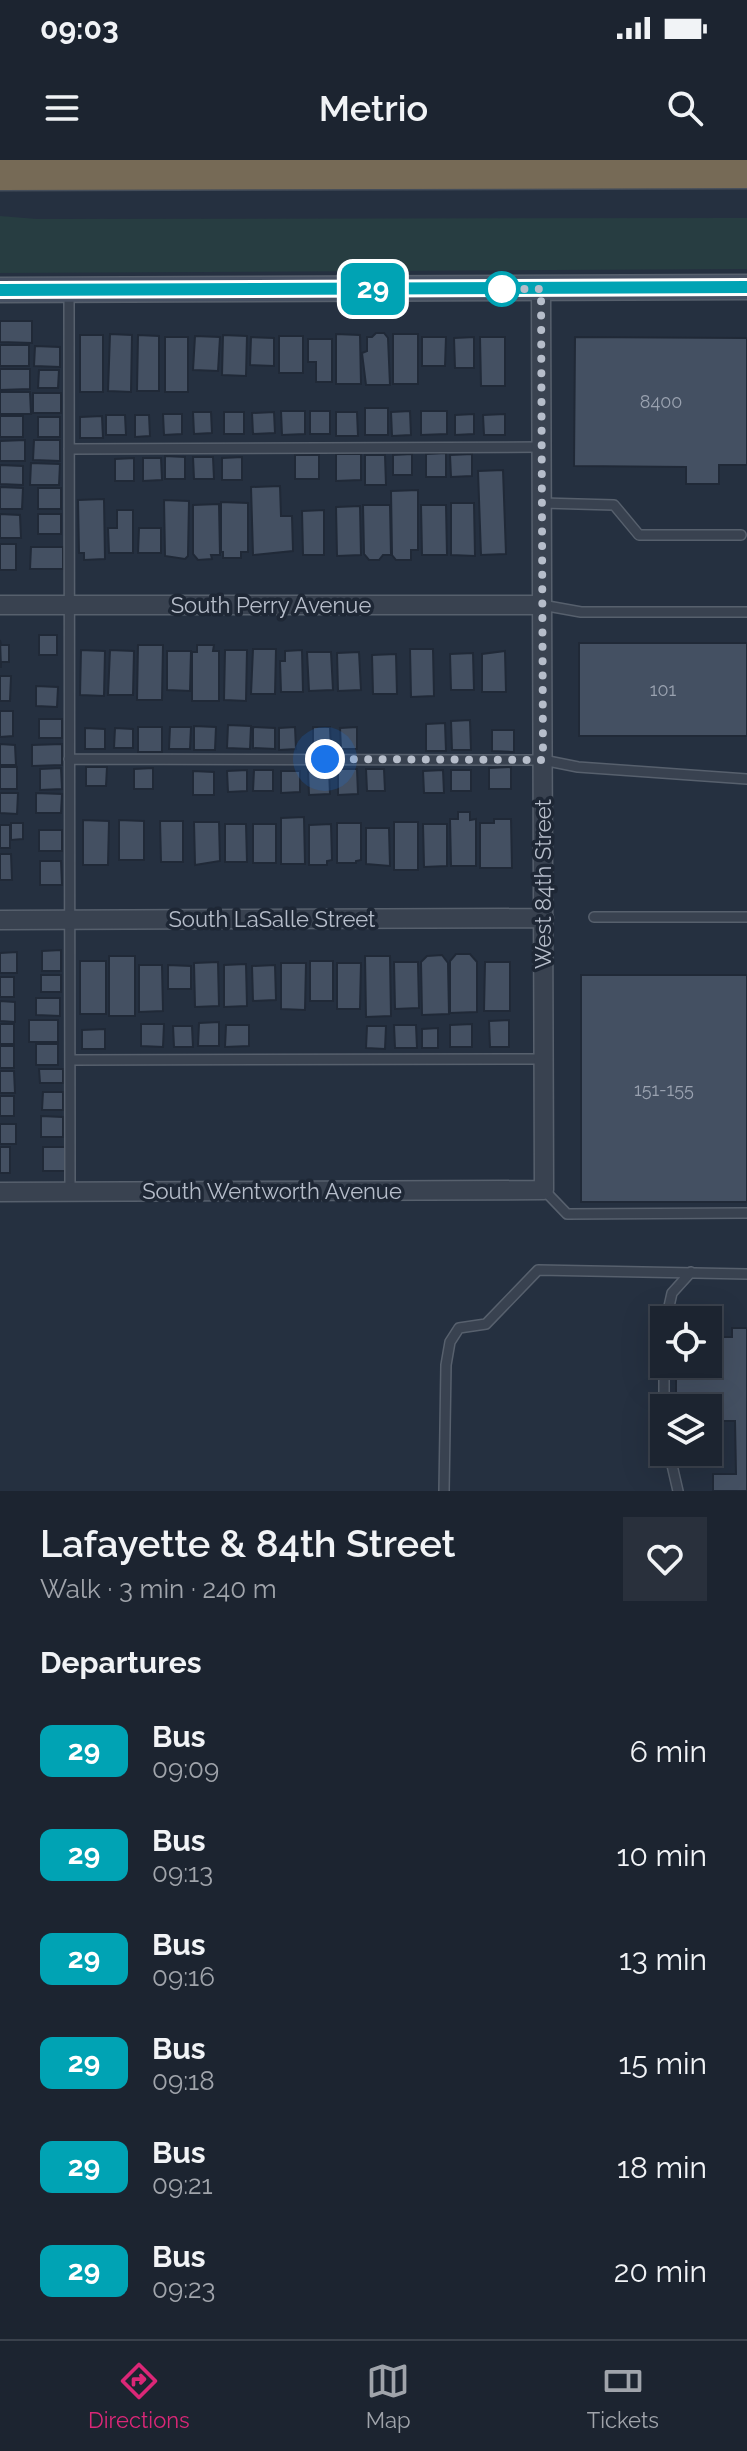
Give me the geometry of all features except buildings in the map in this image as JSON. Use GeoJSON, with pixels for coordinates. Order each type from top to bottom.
{"type":"FeatureCollection","features":[{"type":"Feature","properties":{"kind":"highway"},"geometry":{"type":"LineString","coordinates":[[0,174],[747,172]]}},
{"type":"Feature","properties":{"kind":"main road"},"geometry":{"type":"LineString","coordinates":[[0,290],[747,287]]}},
{"type":"Feature","properties":{"kind":"street","name":"West 84th Street"},"geometry":{"type":"LineString","coordinates":[[541,289],[544,1190]]}},
{"type":"Feature","properties":{"kind":"street","name":"South Perry Avenue"},"geometry":{"type":"LineString","coordinates":[[0,605],[542,605]]}},
{"type":"Feature","properties":{"kind":"street","name":"South LaSalle Street"},"geometry":{"type":"LineString","coordinates":[[0,920],[544,918]]}},
{"type":"Feature","properties":{"kind":"street","name":"South Wentworth Avenue"},"geometry":{"type":"LineString","coordinates":[[0,1192],[544,1190]]}},
{"type":"Feature","properties":{"kind":"lane"},"geometry":{"type":"LineString","coordinates":[[69,289],[70,1191]]}},
{"type":"Feature","properties":{"kind":"lane"},"geometry":{"type":"LineString","coordinates":[[69,449],[542,447]]}},
{"type":"Feature","properties":{"kind":"lane"},"geometry":{"type":"LineString","coordinates":[[542,503],[614,505],[639,535],[741,535]]}},
{"type":"Feature","properties":{"kind":"lane"},"geometry":{"type":"LineString","coordinates":[[542,605],[581,612],[746,612]]}},
{"type":"Feature","properties":{"kind":"lane"},"geometry":{"type":"LineString","coordinates":[[69,759],[543,760],[578,767],[747,779]]}},
{"type":"Feature","properties":{"kind":"lane"},"geometry":{"type":"LineString","coordinates":[[594,917],[747,917]]}},
{"type":"Feature","properties":{"kind":"lane"},"geometry":{"type":"LineString","coordinates":[[70,1060],[544,1059]]}},
{"type":"Feature","properties":{"kind":"lane"},"geometry":{"type":"LineString","coordinates":[[544,1190],[567,1214],[747,1213]]}},
{"type":"Feature","properties":{"kind":"lane"},"geometry":{"type":"LineString","coordinates":[[444,1491],[446,1365],[450,1342],[459,1328],[486,1324],[538,1270],[747,1274]]}},
{"type":"Feature","properties":{"kind":"lane"},"geometry":{"type":"LineString","coordinates":[[669,1306],[672,1293],[691,1272]]}},
{"type":"Feature","properties":{"kind":"lane"},"geometry":{"type":"LineString","coordinates":[[672,1466],[678,1491]]}},
{"type":"Feature","properties":{"kind":"green space"},"geometry":{"type":"Polygon","coordinates":[[[0,216],[37,219],[747,218],[747,269],[0,273],[0,216]]]}},
{"type":"Feature","properties":{"kind":"bus line","name":"29"},"geometry":{"type":"LineString","coordinates":[[0,290],[747,287]]}},
{"type":"Feature","properties":{"kind":"route"},"geometry":{"type":"LineString","coordinates":[[325,759],[543,760],[541,289],[493,289],[502,289]]}}]}
